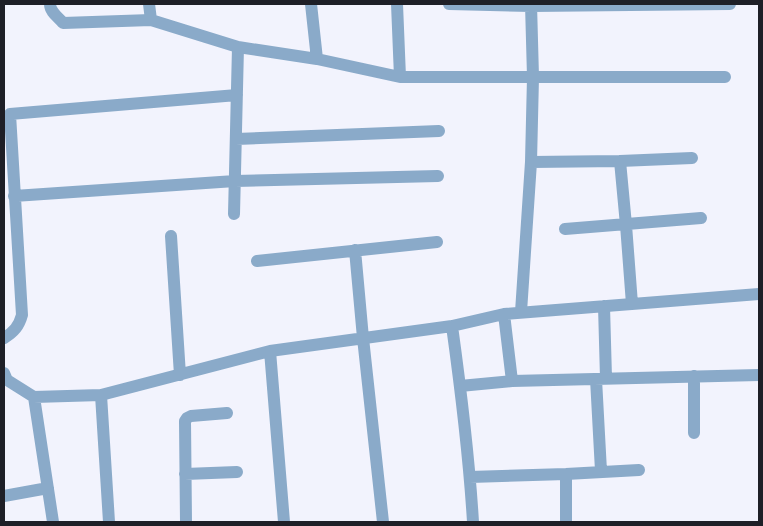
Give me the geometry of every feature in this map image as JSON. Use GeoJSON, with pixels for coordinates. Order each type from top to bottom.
{"type":"FeatureCollection","features":[{"type":"Feature","properties":{"kind":"street"},"geometry":{"type":"LineString","coordinates":[[50,4],[55,15],[63,23],[151,20],[238,47],[317,59],[400,78],[724,77]]}},
{"type":"Feature","properties":{"kind":"street"},"geometry":{"type":"LineString","coordinates":[[149,4],[151,20]]}},
{"type":"Feature","properties":{"kind":"street"},"geometry":{"type":"LineString","coordinates":[[311,4],[317,59]]}},
{"type":"Feature","properties":{"kind":"street"},"geometry":{"type":"LineString","coordinates":[[397,4],[400,78]]}},
{"type":"Feature","properties":{"kind":"street"},"geometry":{"type":"LineString","coordinates":[[449,4],[730,4]]}},
{"type":"Feature","properties":{"kind":"street"},"geometry":{"type":"LineString","coordinates":[[521,312],[531,162],[533,77],[531,5]]}},
{"type":"Feature","properties":{"kind":"street"},"geometry":{"type":"LineString","coordinates":[[234,214],[238,47]]}},
{"type":"Feature","properties":{"kind":"street"},"geometry":{"type":"LineString","coordinates":[[4,338],[12,333],[20,323],[22,315],[14,196],[8,148],[7,113],[237,95]]}},
{"type":"Feature","properties":{"kind":"street"},"geometry":{"type":"LineString","coordinates":[[236,139],[439,132]]}},
{"type":"Feature","properties":{"kind":"street"},"geometry":{"type":"LineString","coordinates":[[531,162],[692,158]]}},
{"type":"Feature","properties":{"kind":"street"},"geometry":{"type":"LineString","coordinates":[[620,161],[632,304]]}},
{"type":"Feature","properties":{"kind":"street"},"geometry":{"type":"LineString","coordinates":[[14,196],[235,181],[438,176]]}},
{"type":"Feature","properties":{"kind":"street"},"geometry":{"type":"LineString","coordinates":[[565,230],[701,218]]}},
{"type":"Feature","properties":{"kind":"street"},"geometry":{"type":"LineString","coordinates":[[170,236],[180,375]]}},
{"type":"Feature","properties":{"kind":"street"},"geometry":{"type":"LineString","coordinates":[[257,261],[438,242]]}},
{"type":"Feature","properties":{"kind":"street"},"geometry":{"type":"LineString","coordinates":[[355,250],[383,522]]}},
{"type":"Feature","properties":{"kind":"street"},"geometry":{"type":"LineString","coordinates":[[5,378],[34,397],[101,395],[270,351],[452,326],[504,314],[759,294]]}},
{"type":"Feature","properties":{"kind":"street"},"geometry":{"type":"LineString","coordinates":[[601,471],[601,379],[604,306]]}},
{"type":"Feature","properties":{"kind":"street"},"geometry":{"type":"LineString","coordinates":[[504,314],[512,381]]}},
{"type":"Feature","properties":{"kind":"street"},"geometry":{"type":"LineString","coordinates":[[452,326],[470,477],[473,522]]}},
{"type":"Feature","properties":{"kind":"street"},"geometry":{"type":"LineString","coordinates":[[270,351],[284,522]]}},
{"type":"Feature","properties":{"kind":"street"},"geometry":{"type":"LineString","coordinates":[[460,386],[512,381],[759,374]]}},
{"type":"Feature","properties":{"kind":"street"},"geometry":{"type":"LineString","coordinates":[[694,376],[694,433]]}},
{"type":"Feature","properties":{"kind":"street"},"geometry":{"type":"LineString","coordinates":[[101,395],[109,522]]}},
{"type":"Feature","properties":{"kind":"street"},"geometry":{"type":"LineString","coordinates":[[34,397],[53,522]]}},
{"type":"Feature","properties":{"kind":"street"},"geometry":{"type":"LineString","coordinates":[[186,522],[185,421],[191,416],[227,413]]}},
{"type":"Feature","properties":{"kind":"street"},"geometry":{"type":"LineString","coordinates":[[470,477],[639,470]]}},
{"type":"Feature","properties":{"kind":"street"},"geometry":{"type":"LineString","coordinates":[[185,474],[237,472]]}},
{"type":"Feature","properties":{"kind":"street"},"geometry":{"type":"LineString","coordinates":[[566,474],[566,522]]}},
{"type":"Feature","properties":{"kind":"street"},"geometry":{"type":"LineString","coordinates":[[4,496],[48,488]]}}]}
